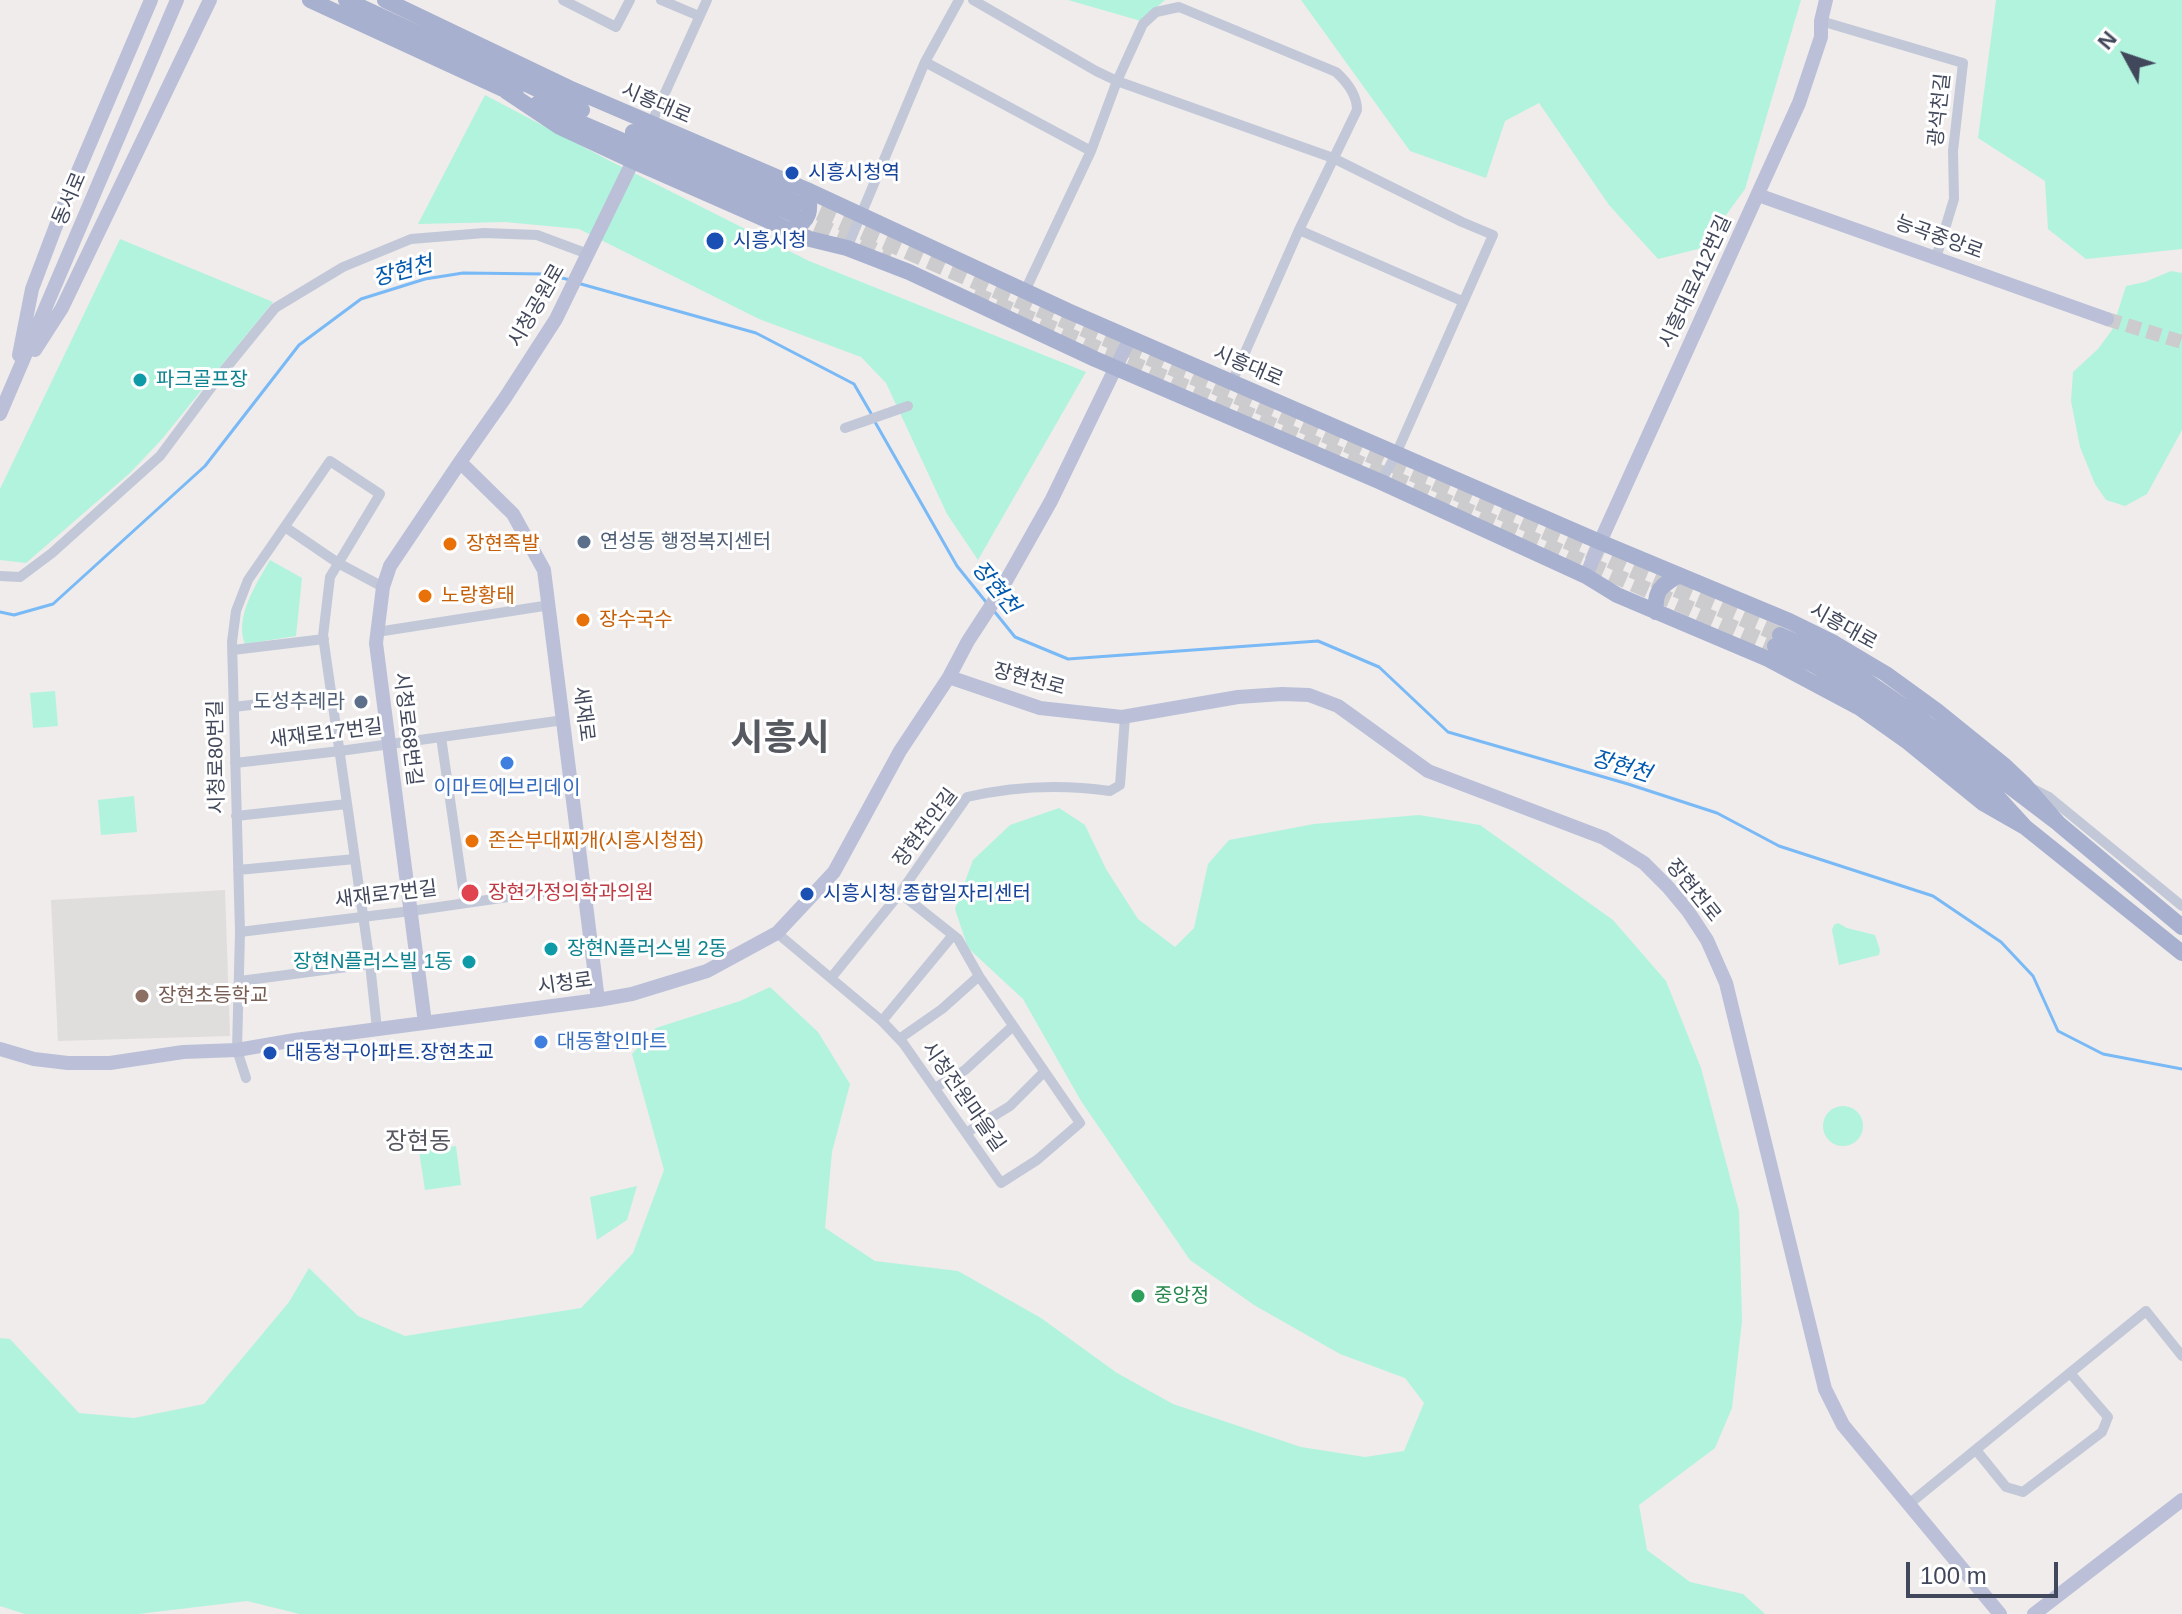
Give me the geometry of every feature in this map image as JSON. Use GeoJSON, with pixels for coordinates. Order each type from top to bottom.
{"type":"FeatureCollection","features":[{"type":"Feature","properties":{"kind":"main road","name":"시흥대로"},"geometry":{"type":"LineString","coordinates":[[310,0],[506,91],[797,210]]}},
{"type":"Feature","properties":{"kind":"main road","name":"시흥대로"},"geometry":{"type":"LineString","coordinates":[[346,0],[797,210]]}},
{"type":"Feature","properties":{"kind":"main road","name":"시흥대로"},"geometry":{"type":"LineString","coordinates":[[385,0],[651,124],[797,210],[810,239],[847,248],[909,272],[1116,368],[1381,482],[1586,576],[1617,595],[1768,659],[1860,708],[1908,742],[1983,803],[2025,827]]}},
{"type":"Feature","properties":{"kind":"main road","name":"시흥대로"},"geometry":{"type":"LineString","coordinates":[[506,91],[560,127],[633,161],[797,210],[861,215],[1130,338],[1789,621],[1886,674],[1937,711],[2024,784],[2059,824]]}},
{"type":"Feature","properties":{"kind":"main road"},"geometry":{"type":"LineString","coordinates":[[909,272],[908,256],[924,245]]}},
{"type":"Feature","properties":{"kind":"main road"},"geometry":{"type":"LineString","coordinates":[[1656,612],[1655,599],[1660,588],[1679,575]]}},
{"type":"Feature","properties":{"kind":"main road","name":"시흥대로"},"geometry":{"type":"LineString","coordinates":[[2179,918],[1913,713],[1861,677],[1822,654],[1778,641],[1905,724],[1992,791],[2025,827],[2179,952]]}},
{"type":"Feature","properties":{"kind":"street"},"geometry":{"type":"LineString","coordinates":[[13,384],[32,289],[65,202],[151,0]]}},
{"type":"Feature","properties":{"kind":"street","name":"동서로"},"geometry":{"type":"LineString","coordinates":[[0,414],[177,0]]}},
{"type":"Feature","properties":{"kind":"street"},"geometry":{"type":"LineString","coordinates":[[13,384],[62,308],[210,0]]}},
{"type":"Feature","properties":{"kind":"street"},"geometry":{"type":"LineString","coordinates":[[563,0],[616,27],[630,0]]}},
{"type":"Feature","properties":{"kind":"street"},"geometry":{"type":"LineString","coordinates":[[661,0],[699,16]]}},
{"type":"Feature","properties":{"kind":"street"},"geometry":{"type":"LineString","coordinates":[[651,124],[707,0]]}},
{"type":"Feature","properties":{"kind":"street"},"geometry":{"type":"LineString","coordinates":[[847,248],[925,62],[959,0]]}},
{"type":"Feature","properties":{"kind":"street"},"geometry":{"type":"LineString","coordinates":[[973,0],[1117,81],[1333,158],[1493,235],[1381,482]]}},
{"type":"Feature","properties":{"kind":"street","name":"시흥대로412번길"},"geometry":{"type":"LineString","coordinates":[[1586,576],[1811,71],[1821,37],[1826,0]]}},
{"type":"Feature","properties":{"kind":"street"},"geometry":{"type":"LineString","coordinates":[[1025,291],[1091,151],[1117,81],[1143,24],[1156,12],[1179,7],[1336,72],[1354,95],[1357,110],[1299,230],[1232,382]]}},
{"type":"Feature","properties":{"kind":"street","name":"광석천길"},"geometry":{"type":"LineString","coordinates":[[1821,21],[1963,63],[1953,151],[1954,199],[1936,258]]}},
{"type":"Feature","properties":{"kind":"street"},"geometry":{"type":"LineString","coordinates":[[925,62],[1091,151]]}},
{"type":"Feature","properties":{"kind":"street","name":"시청공원로"},"geometry":{"type":"LineString","coordinates":[[460,462],[556,319],[633,161]]}},
{"type":"Feature","properties":{"kind":"street","name":"능곡중앙로"},"geometry":{"type":"LineString","coordinates":[[1758,195],[2107,319]]}},
{"type":"Feature","properties":{"kind":"street"},"geometry":{"type":"LineString","coordinates":[[1299,230],[1462,301]]}},
{"type":"Feature","properties":{"kind":"street"},"geometry":{"type":"LineString","coordinates":[[0,576],[20,577],[52,553],[149,466],[275,308],[343,267],[411,239],[484,233],[537,235],[586,259]]}},
{"type":"Feature","properties":{"kind":"street","name":"시청로"},"geometry":{"type":"LineString","coordinates":[[0,1049],[34,1059],[110,1063],[183,1052],[237,1050],[598,1000],[632,994],[707,971],[777,933],[834,872],[900,751],[949,677],[1051,501],[1130,338]]}},
{"type":"Feature","properties":{"kind":"street"},"geometry":{"type":"LineString","coordinates":[[845,428],[908,406]]}},
{"type":"Feature","properties":{"kind":"street","name":"시청로80번길"},"geometry":{"type":"LineString","coordinates":[[246,1078],[237,1050],[240,932],[233,650],[236,611],[248,580],[330,461],[380,494],[338,563]]}},
{"type":"Feature","properties":{"kind":"street","name":"시청로68번길"},"geometry":{"type":"LineString","coordinates":[[425,1023],[376,643],[383,587],[390,566],[460,462]]}},
{"type":"Feature","properties":{"kind":"street","name":"새재로"},"geometry":{"type":"LineString","coordinates":[[460,462],[513,514],[544,570],[598,1000]]}},
{"type":"Feature","properties":{"kind":"street"},"geometry":{"type":"LineString","coordinates":[[285,527],[338,563],[383,587]]}},
{"type":"Feature","properties":{"kind":"street"},"geometry":{"type":"LineString","coordinates":[[338,563],[330,577],[324,639],[377,1029]]}},
{"type":"Feature","properties":{"kind":"street"},"geometry":{"type":"LineString","coordinates":[[377,632],[550,605]]}},
{"type":"Feature","properties":{"kind":"street"},"geometry":{"type":"LineString","coordinates":[[233,650],[324,639]]}},
{"type":"Feature","properties":{"kind":"street","name":"장현천로"},"geometry":{"type":"LineString","coordinates":[[949,677],[1040,708],[1125,717],[1238,697],[1309,695],[1338,706],[1428,771],[1604,838],[1644,863],[1688,911],[1707,940],[1726,983],[1825,1389],[1843,1425],[2000,1614]]}},
{"type":"Feature","properties":{"kind":"street"},"geometry":{"type":"LineString","coordinates":[[234,707],[332,695]]}},
{"type":"Feature","properties":{"kind":"street","name":"장현천안길"},"geometry":{"type":"LineString","coordinates":[[831,978],[900,893],[967,797],[1042,786],[1110,791],[1120,785],[1125,717]]}},
{"type":"Feature","properties":{"kind":"street","name":"새재로17번길"},"geometry":{"type":"LineString","coordinates":[[235,763],[564,720]]}},
{"type":"Feature","properties":{"kind":"street"},"geometry":{"type":"LineString","coordinates":[[441,737],[465,903]]}},
{"type":"Feature","properties":{"kind":"street"},"geometry":{"type":"LineString","coordinates":[[2024,784],[2049,797],[2179,918]]}},
{"type":"Feature","properties":{"kind":"street"},"geometry":{"type":"LineString","coordinates":[[236,816],[347,804]]}},
{"type":"Feature","properties":{"kind":"street"},"geometry":{"type":"LineString","coordinates":[[238,870],[355,859]]}},
{"type":"Feature","properties":{"kind":"street","name":"새재로7번길"},"geometry":{"type":"LineString","coordinates":[[240,932],[584,886]]}},
{"type":"Feature","properties":{"kind":"street","name":"시청전원마을길"},"geometry":{"type":"LineString","coordinates":[[777,933],[882,1021],[899,1039],[1001,1183],[1037,1160],[1080,1123],[979,976],[958,939],[900,893]]}},
{"type":"Feature","properties":{"kind":"street"},"geometry":{"type":"LineString","coordinates":[[882,1021],[953,935]]}},
{"type":"Feature","properties":{"kind":"street"},"geometry":{"type":"LineString","coordinates":[[240,981],[370,964]]}},
{"type":"Feature","properties":{"kind":"street"},"geometry":{"type":"LineString","coordinates":[[899,1039],[942,1009],[979,976]]}},
{"type":"Feature","properties":{"kind":"street"},"geometry":{"type":"LineString","coordinates":[[935,1088],[965,1070],[1013,1026]]}},
{"type":"Feature","properties":{"kind":"street"},"geometry":{"type":"LineString","coordinates":[[966,1133],[1010,1106],[1044,1072]]}},
{"type":"Feature","properties":{"kind":"street"},"geometry":{"type":"LineString","coordinates":[[1909,1504],[2146,1311],[2182,1356]]}},
{"type":"Feature","properties":{"kind":"street"},"geometry":{"type":"LineString","coordinates":[[1976,1450],[2006,1487],[2023,1492],[2102,1432],[2108,1417],[2070,1373]]}},
{"type":"Feature","properties":{"kind":"street"},"geometry":{"type":"LineString","coordinates":[[2034,1614],[2182,1500]]}},
{"type":"Feature","properties":{"kind":"shaded area","name":"장현초등학교"},"geometry":{"type":"Polygon","coordinates":[[[225,890],[230,1036],[58,1041],[51,900],[225,890]]]}},
{"type":"Feature","properties":{"kind":"green space"},"geometry":{"type":"Polygon","coordinates":[[[1068,0],[1165,0],[1141,21],[1068,0]]]}},
{"type":"Feature","properties":{"kind":"green space"},"geometry":{"type":"Polygon","coordinates":[[[1301,0],[1801,0],[1745,189],[1702,248],[1658,259],[1609,205],[1539,103],[1505,121],[1486,178],[1410,151],[1301,0]]]}},
{"type":"Feature","properties":{"kind":"green space"},"geometry":{"type":"Polygon","coordinates":[[[1996,0],[2182,0],[2182,249],[2086,259],[2048,229],[2045,181],[1978,138],[1996,0]]]}},
{"type":"Feature","properties":{"kind":"green space"},"geometry":{"type":"Polygon","coordinates":[[[485,95],[809,261],[1086,372],[978,560],[947,514],[886,383],[861,357],[759,319],[579,229],[505,222],[418,224],[485,95]]]}},
{"type":"Feature","properties":{"kind":"green space"},"geometry":{"type":"Polygon","coordinates":[[[120,239],[273,302],[162,439],[130,473],[26,563],[0,560],[0,489],[120,239]]]}},
{"type":"Feature","properties":{"kind":"green space"},"geometry":{"type":"Polygon","coordinates":[[[2171,271],[2182,273],[2182,430],[2147,494],[2125,506],[2106,500],[2095,484],[2080,447],[2071,401],[2073,372],[2098,349],[2112,330],[2126,286],[2171,271]]]}},
{"type":"Feature","properties":{"kind":"green space"},"geometry":{"type":"Polygon","coordinates":[[[270,560],[302,578],[296,636],[245,644],[242,623],[245,612],[270,560]]]}},
{"type":"Feature","properties":{"kind":"green space"},"geometry":{"type":"Polygon","coordinates":[[[55,691],[58,726],[33,728],[30,693],[55,691]]]}},
{"type":"Feature","properties":{"kind":"green space"},"geometry":{"type":"Polygon","coordinates":[[[134,796],[137,832],[101,835],[98,800],[134,796]]]}},
{"type":"Feature","properties":{"kind":"green space"},"geometry":{"type":"Polygon","coordinates":[[[1059,808],[1085,825],[1106,869],[1138,919],[1175,947],[1194,928],[1208,864],[1229,840],[1314,824],[1419,815],[1480,825],[1613,920],[1666,981],[1701,1068],[1739,1211],[1742,1321],[1732,1408],[1715,1448],[1639,1505],[1647,1550],[1690,1582],[1743,1594],[1765,1614],[300,1614],[247,1601],[138,1614],[25,1614],[0,1606],[0,1338],[10,1339],[79,1413],[134,1418],[204,1404],[289,1302],[309,1268],[358,1316],[405,1336],[581,1308],[633,1253],[664,1170],[632,1054],[656,1028],[740,1001],[770,987],[818,1032],[850,1084],[832,1152],[825,1228],[875,1261],[958,1271],[1041,1318],[1117,1373],[1173,1404],[1301,1447],[1365,1457],[1404,1451],[1424,1403],[1405,1378],[1340,1354],[1254,1305],[1190,1260],[1081,1101],[1023,999],[968,948],[955,909],[973,860],[1010,825],[1059,808]]]}},
{"type":"Feature","properties":{"kind":"green space"},"geometry":{"type":"Polygon","coordinates":[[[1838,923],[1875,935],[1879,955],[1839,965],[1832,930],[1838,923]]]}},
{"type":"Feature","properties":{"kind":"green space"},"geometry":{"type":"Polygon","coordinates":[[[1843,1106],[1857,1112],[1863,1126],[1857,1140],[1843,1146],[1829,1140],[1823,1126],[1829,1112],[1843,1106]]]}},
{"type":"Feature","properties":{"kind":"green space"},"geometry":{"type":"Polygon","coordinates":[[[456,1146],[461,1185],[425,1190],[419,1151],[456,1146]]]}},
{"type":"Feature","properties":{"kind":"green space"},"geometry":{"type":"Polygon","coordinates":[[[637,1186],[627,1220],[597,1240],[590,1197],[637,1186]]]}},
{"type":"Feature","properties":{"kind":"waterway","name":"장현천"},"geometry":{"type":"LineString","coordinates":[[0,612],[14,615],[53,604],[205,466],[299,345],[361,299],[425,279],[463,273],[546,274],[570,280]]}},
{"type":"Feature","properties":{"kind":"waterway","name":"장현천"},"geometry":{"type":"LineString","coordinates":[[581,284],[756,333],[854,384],[872,415]]}},
{"type":"Feature","properties":{"kind":"waterway","name":"장현천"},"geometry":{"type":"LineString","coordinates":[[875,422],[957,566],[986,602]]}},
{"type":"Feature","properties":{"kind":"waterway","name":"장현천"},"geometry":{"type":"LineString","coordinates":[[994,611],[1015,637],[1068,659],[1318,641],[1379,667],[1448,732],[1717,813],[1779,846],[1933,896],[2001,942],[2033,976],[2058,1031],[2103,1054],[2182,1069]]}},
{"type":"Feature","properties":{"kind":"tunnel"},"geometry":{"type":"LineString","coordinates":[[797,203],[1780,635]]}},
{"type":"Feature","properties":{"kind":"tunnel"},"geometry":{"type":"LineString","coordinates":[[794,215],[890,257]]}},
{"type":"Feature","properties":{"kind":"tunnel"},"geometry":{"type":"LineString","coordinates":[[974,294],[1775,646]]}},
{"type":"Feature","properties":{"kind":"tunnel"},"geometry":{"type":"LineString","coordinates":[[2107,319],[2182,342]]}},
{"type":"Feature","properties":{"kind":"place","name":"시흥시청역"},"geometry":{"type":"Point","coordinates":[792,173]}},
{"type":"Feature","properties":{"kind":"place","name":"시흥시청"},"geometry":{"type":"Point","coordinates":[715,241]}},
{"type":"Feature","properties":{"kind":"place","name":"파크골프장"},"geometry":{"type":"Point","coordinates":[140,380]}},
{"type":"Feature","properties":{"kind":"place","name":"연성동 행정복지센터"},"geometry":{"type":"Point","coordinates":[584,542]}},
{"type":"Feature","properties":{"kind":"place","name":"장현족발"},"geometry":{"type":"Point","coordinates":[450,544]}},
{"type":"Feature","properties":{"kind":"place","name":"노랑황태"},"geometry":{"type":"Point","coordinates":[425,596]}},
{"type":"Feature","properties":{"kind":"place","name":"장수국수"},"geometry":{"type":"Point","coordinates":[583,620]}},
{"type":"Feature","properties":{"kind":"place","name":"도성추레라"},"geometry":{"type":"Point","coordinates":[361,702]}},
{"type":"Feature","properties":{"kind":"place","name":"이마트에브리데이"},"geometry":{"type":"Point","coordinates":[507,763]}},
{"type":"Feature","properties":{"kind":"place","name":"존슨부대찌개(시흥시청점)"},"geometry":{"type":"Point","coordinates":[472,841]}},
{"type":"Feature","properties":{"kind":"place","name":"장현가정의학과의원"},"geometry":{"type":"Point","coordinates":[470,893]}},
{"type":"Feature","properties":{"kind":"place","name":"시흥시청.종합일자리센터"},"geometry":{"type":"Point","coordinates":[807,894]}},
{"type":"Feature","properties":{"kind":"place","name":"장현N플러스빌 2동"},"geometry":{"type":"Point","coordinates":[551,949]}},
{"type":"Feature","properties":{"kind":"place","name":"장현N플러스빌 1동"},"geometry":{"type":"Point","coordinates":[469,962]}},
{"type":"Feature","properties":{"kind":"place","name":"장현초등학교"},"geometry":{"type":"Point","coordinates":[142,996]}},
{"type":"Feature","properties":{"kind":"place","name":"대동할인마트"},"geometry":{"type":"Point","coordinates":[541,1042]}},
{"type":"Feature","properties":{"kind":"place","name":"대동청구아파트.장현초교"},"geometry":{"type":"Point","coordinates":[270,1053]}},
{"type":"Feature","properties":{"kind":"place","name":"중앙정"},"geometry":{"type":"Point","coordinates":[1138,1296]}},
{"type":"Feature","properties":{"kind":"district","name":"시흥시"},"geometry":{"type":"Point","coordinates":[780,740]}},
{"type":"Feature","properties":{"kind":"district","name":"장현동"},"geometry":{"type":"Point","coordinates":[418,1142]}}]}
